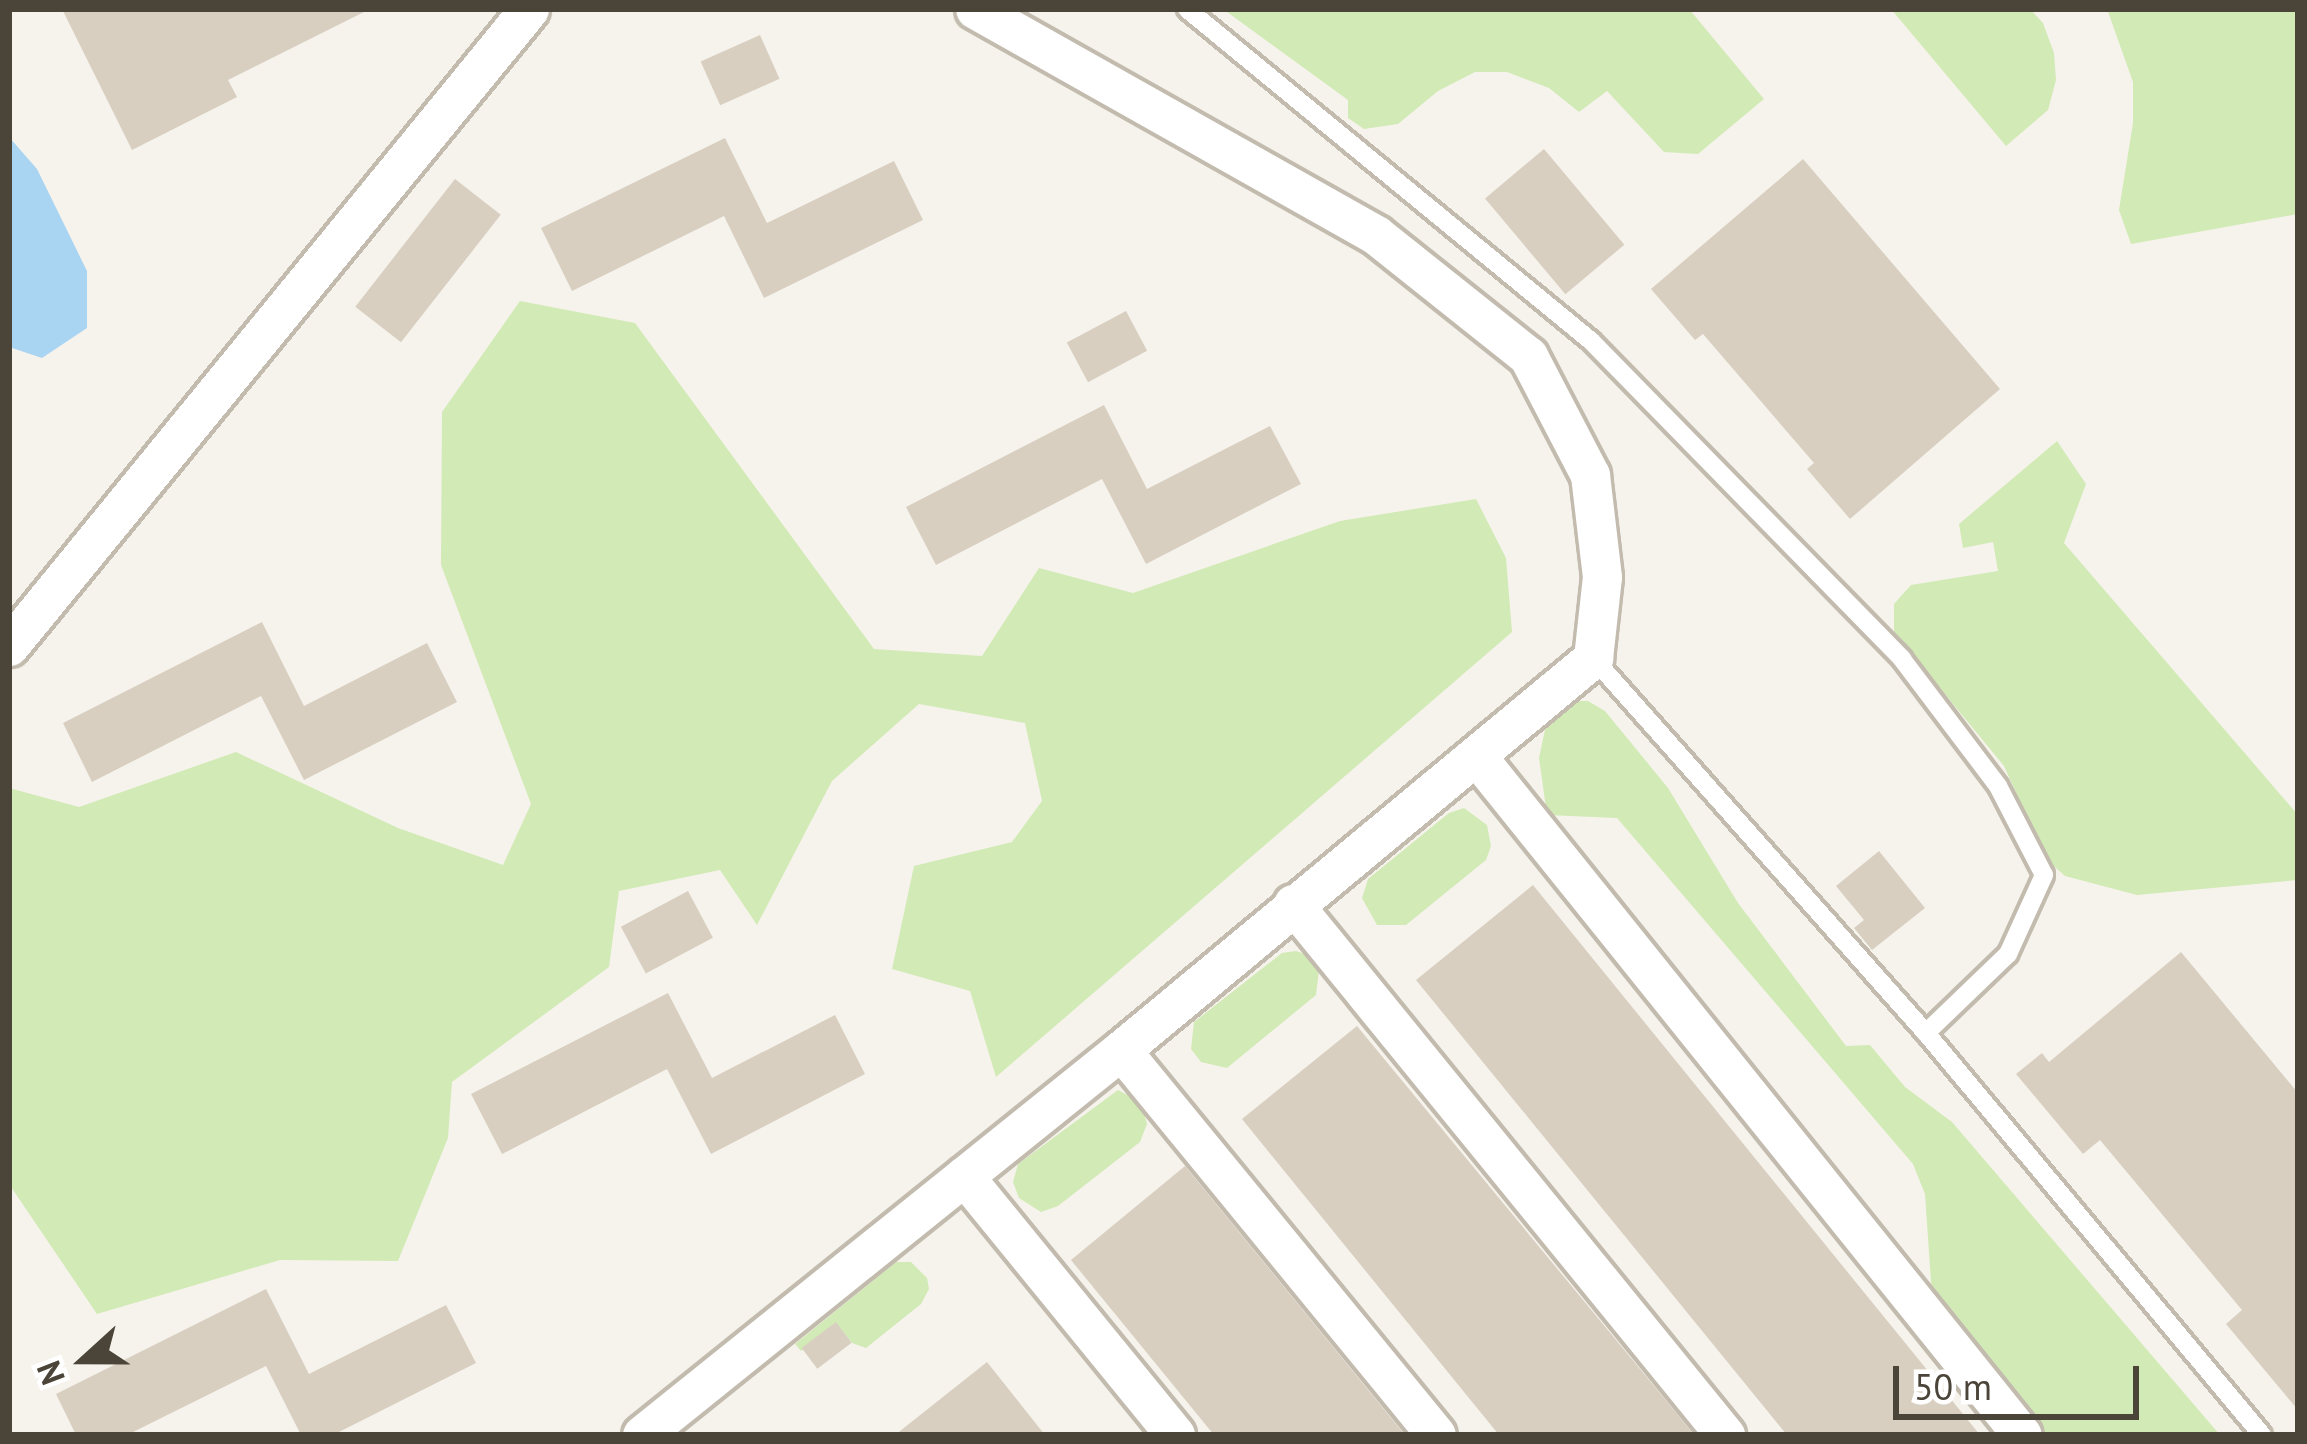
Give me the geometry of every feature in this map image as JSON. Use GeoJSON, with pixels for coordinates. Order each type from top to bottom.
{"type":"FeatureCollection","features":[{"type":"Feature","properties":{"kind":"street"},"geometry":{"type":"LineString","coordinates":[[9,646],[529,9]]}},
{"type":"Feature","properties":{"kind":"street"},"geometry":{"type":"LineString","coordinates":[[643,1435],[1121,1050],[1593,658],[1602,578],[1590,475],[1528,356],[1376,235],[975,9]]}},
{"type":"Feature","properties":{"kind":"street"},"geometry":{"type":"LineString","coordinates":[[1478,758],[2022,1435]]}},
{"type":"Feature","properties":{"kind":"street"},"geometry":{"type":"LineString","coordinates":[[1293,904],[1725,1435]]}},
{"type":"Feature","properties":{"kind":"street"},"geometry":{"type":"LineString","coordinates":[[1121,1050],[1436,1435]]}},
{"type":"Feature","properties":{"kind":"street"},"geometry":{"type":"LineString","coordinates":[[964,1176],[1175,1435]]}},
{"type":"Feature","properties":{"kind":"lane"},"geometry":{"type":"LineString","coordinates":[[1187,9],[1592,341],[1902,659],[1997,786],[2044,875],[2008,954],[1926,1033]]}},
{"type":"Feature","properties":{"kind":"lane"},"geometry":{"type":"LineString","coordinates":[[1593,658],[1926,1033],[2262,1435]]}},
{"type":"Feature","properties":{"kind":"green space"},"geometry":{"type":"Polygon","coordinates":[[[1223,9],[1689,9],[1764,99],[1698,154],[1664,152],[1607,91],[1579,112],[1549,88],[1507,72],[1475,72],[1438,91],[1398,124],[1364,129],[1348,118],[1348,100],[1223,9]]]}},
{"type":"Feature","properties":{"kind":"green space"},"geometry":{"type":"Polygon","coordinates":[[[1891,9],[2030,9],[2043,23],[2054,53],[2056,80],[2048,110],[2006,146],[1891,9]]]}},
{"type":"Feature","properties":{"kind":"green space"},"geometry":{"type":"Polygon","coordinates":[[[2107,9],[2298,9],[2298,214],[2131,244],[2119,210],[2133,123],[2133,82],[2107,9]]]}},
{"type":"Feature","properties":{"kind":"green space"},"geometry":{"type":"Polygon","coordinates":[[[520,301],[635,323],[874,649],[982,656],[1039,568],[1133,593],[1340,521],[1476,499],[1506,558],[1512,632],[996,1077],[970,991],[892,969],[914,866],[1012,842],[1042,801],[1025,723],[919,704],[832,781],[757,925],[720,870],[619,891],[609,967],[452,1082],[448,1138],[398,1261],[280,1260],[97,1314],[9,1184],[9,788],[79,807],[236,752],[398,828],[503,865],[531,804],[441,565],[442,412],[520,301]]]}},
{"type":"Feature","properties":{"kind":"green space"},"geometry":{"type":"Polygon","coordinates":[[[2057,441],[2086,484],[2064,543],[2298,815],[2298,880],[2137,895],[2065,876],[2045,858],[2004,766],[1894,632],[1894,604],[1911,585],[1998,571],[1993,542],[1963,548],[1959,524],[2057,441]]]}},
{"type":"Feature","properties":{"kind":"green space"},"geometry":{"type":"Polygon","coordinates":[[[1573,701],[1588,701],[1605,711],[1668,788],[1738,903],[1846,1046],[1870,1045],[1905,1087],[1952,1122],[2220,1435],[2043,1435],[1932,1296],[1925,1194],[1913,1164],[1617,818],[1547,815],[1539,758],[1546,725],[1556,710],[1573,701]]]}},
{"type":"Feature","properties":{"kind":"green space"},"geometry":{"type":"Polygon","coordinates":[[[1464,808],[1487,825],[1491,846],[1486,860],[1406,925],[1377,925],[1362,898],[1368,879],[1449,813],[1464,808]]]}},
{"type":"Feature","properties":{"kind":"green space"},"geometry":{"type":"Polygon","coordinates":[[[1282,953],[1310,956],[1319,970],[1316,995],[1227,1068],[1201,1062],[1191,1049],[1194,1022],[1282,953]]]}},
{"type":"Feature","properties":{"kind":"green space"},"geometry":{"type":"Polygon","coordinates":[[[1118,1090],[1141,1102],[1147,1124],[1140,1142],[1058,1206],[1041,1212],[1019,1198],[1013,1182],[1018,1164],[1118,1090]]]}},
{"type":"Feature","properties":{"kind":"green space"},"geometry":{"type":"Polygon","coordinates":[[[896,1262],[911,1262],[927,1278],[929,1289],[921,1304],[866,1348],[852,1343],[836,1323],[801,1351],[795,1344],[896,1262]]]}},
{"type":"Feature","properties":{"kind":"water"},"geometry":{"type":"Polygon","coordinates":[[[9,137],[37,169],[87,271],[87,328],[42,358],[9,347],[9,137]]]}},
{"type":"Feature","properties":{"kind":"building"},"geometry":{"type":"Polygon","coordinates":[[[62,9],[370,9],[228,80],[237,97],[132,150],[62,9]]]}},
{"type":"Feature","properties":{"kind":"building"},"geometry":{"type":"Polygon","coordinates":[[[760,35],[780,79],[720,105],[701,61],[760,35]]]}},
{"type":"Feature","properties":{"kind":"building"},"geometry":{"type":"Polygon","coordinates":[[[725,138],[767,223],[894,161],[923,220],[764,298],[724,216],[572,291],[541,228],[725,138]]]}},
{"type":"Feature","properties":{"kind":"building"},"geometry":{"type":"Polygon","coordinates":[[[1544,149],[1624,245],[1565,294],[1485,198],[1544,149]]]}},
{"type":"Feature","properties":{"kind":"building"},"geometry":{"type":"Polygon","coordinates":[[[1803,159],[2000,389],[1850,519],[1807,469],[1814,463],[1703,334],[1695,340],[1651,289],[1803,159]]]}},
{"type":"Feature","properties":{"kind":"building"},"geometry":{"type":"Polygon","coordinates":[[[455,179],[501,215],[401,342],[355,307],[455,179]]]}},
{"type":"Feature","properties":{"kind":"building"},"geometry":{"type":"Polygon","coordinates":[[[1126,311],[1147,351],[1088,382],[1067,342],[1126,311]]]}},
{"type":"Feature","properties":{"kind":"building"},"geometry":{"type":"Polygon","coordinates":[[[1104,405],[1147,489],[1270,426],[1301,484],[1146,564],[1102,479],[936,565],[906,507],[1104,405]]]}},
{"type":"Feature","properties":{"kind":"building"},"geometry":{"type":"Polygon","coordinates":[[[262,622],[304,706],[427,643],[457,702],[304,780],[261,696],[92,782],[63,723],[262,622]]]}},
{"type":"Feature","properties":{"kind":"building"},"geometry":{"type":"Polygon","coordinates":[[[1879,851],[1925,908],[1872,950],[1854,928],[1864,920],[1836,886],[1879,851]]]}},
{"type":"Feature","properties":{"kind":"building"},"geometry":{"type":"Polygon","coordinates":[[[1533,885],[1980,1435],[1787,1435],[1416,980],[1533,885]]]}},
{"type":"Feature","properties":{"kind":"building"},"geometry":{"type":"Polygon","coordinates":[[[688,891],[713,938],[646,973],[621,927],[688,891]]]}},
{"type":"Feature","properties":{"kind":"building"},"geometry":{"type":"Polygon","coordinates":[[[2181,952],[2298,1093],[2298,1410],[2226,1324],[2242,1310],[2100,1140],[2083,1154],[2016,1074],[2042,1053],[2049,1062],[2181,952]]]}},
{"type":"Feature","properties":{"kind":"building"},"geometry":{"type":"Polygon","coordinates":[[[668,993],[712,1078],[835,1015],[865,1074],[711,1154],[667,1069],[502,1154],[471,1094],[668,993]]]}},
{"type":"Feature","properties":{"kind":"building"},"geometry":{"type":"Polygon","coordinates":[[[1357,1026],[1694,1435],[1499,1435],[1242,1119],[1357,1026]]]}},
{"type":"Feature","properties":{"kind":"building"},"geometry":{"type":"Polygon","coordinates":[[[1185,1166],[1405,1435],[1214,1435],[1071,1260],[1185,1166]]]}},
{"type":"Feature","properties":{"kind":"building"},"geometry":{"type":"Polygon","coordinates":[[[266,1289],[309,1374],[446,1305],[476,1363],[333,1435],[301,1435],[266,1366],[127,1435],[76,1435],[56,1394],[266,1289]]]}},
{"type":"Feature","properties":{"kind":"building"},"geometry":{"type":"Polygon","coordinates":[[[836,1322],[852,1343],[817,1369],[802,1348],[836,1322]]]}},
{"type":"Feature","properties":{"kind":"building"},"geometry":{"type":"Polygon","coordinates":[[[987,1362],[1045,1435],[895,1435],[987,1362]]]}}]}
